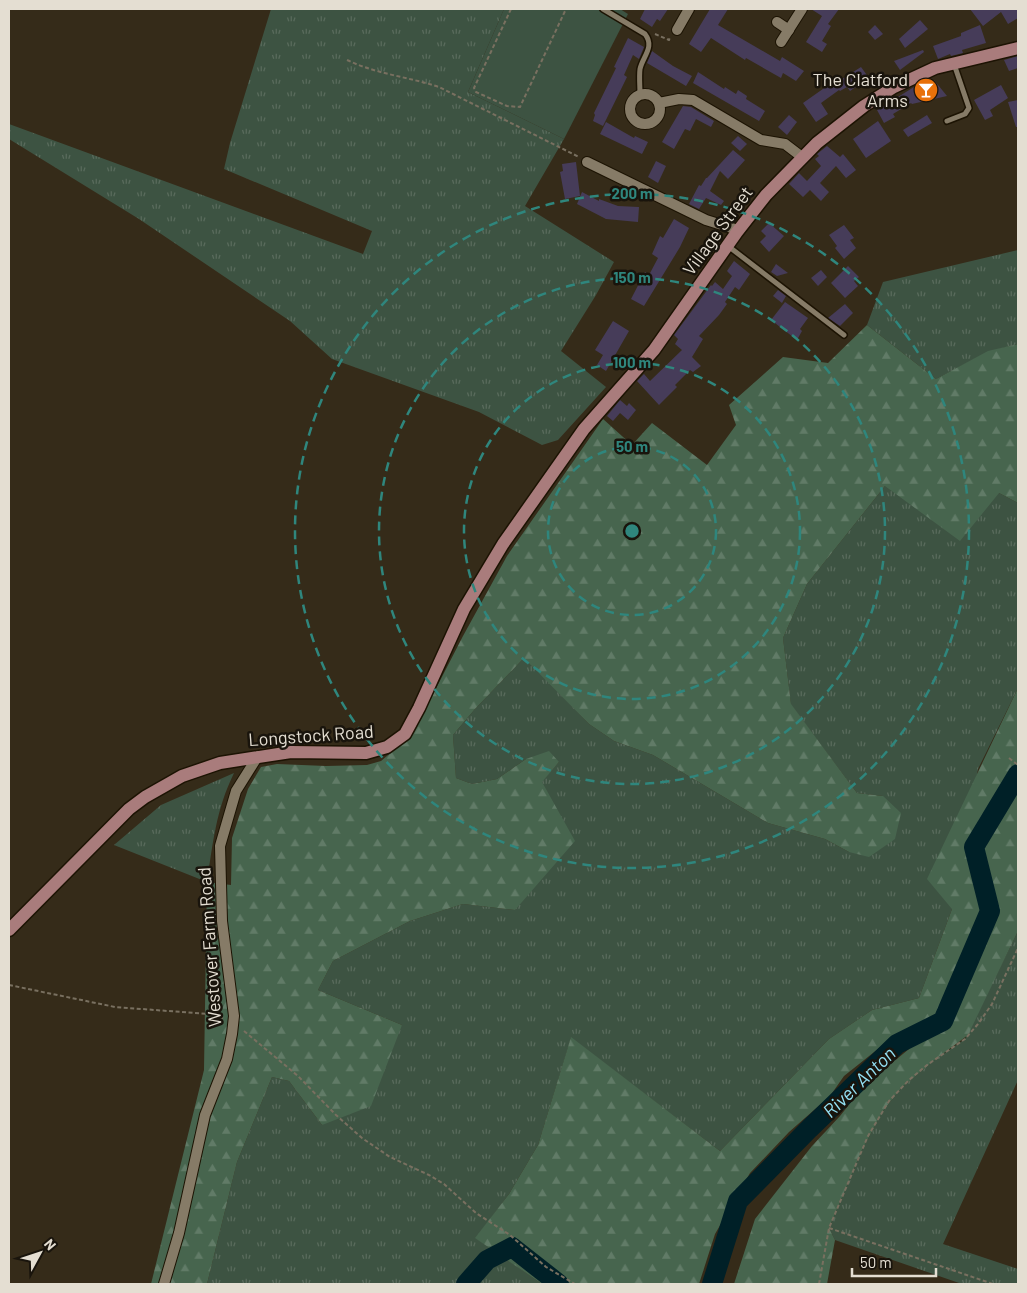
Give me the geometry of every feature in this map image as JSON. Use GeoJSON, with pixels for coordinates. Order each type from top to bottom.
{"type":"FeatureCollection","features":[{"type":"Feature","properties":{"kind":"street"},"geometry":{"type":"LineString","coordinates":[[677,30],[688,9]]}},
{"type":"Feature","properties":{"kind":"street"},"geometry":{"type":"LineString","coordinates":[[781,42],[802,9]]}},
{"type":"Feature","properties":{"kind":"street"},"geometry":{"type":"LineString","coordinates":[[777,22],[789,30]]}},
{"type":"Feature","properties":{"kind":"street","name":"Village Street"},"geometry":{"type":"LineString","coordinates":[[484,575],[503,544],[584,429],[654,350],[738,230],[766,195],[802,157],[838,125],[910,78],[935,68],[1018,48]]}},
{"type":"Feature","properties":{"kind":"street"},"geometry":{"type":"LineString","coordinates":[[640,94],[653,96],[659,103],[659,113],[653,121],[648,123],[639,122],[634,119],[630,110],[632,101],[640,94]]}},
{"type":"Feature","properties":{"kind":"street"},"geometry":{"type":"LineString","coordinates":[[659,103],[680,99],[693,100],[761,140],[785,144],[802,157]]}},
{"type":"Feature","properties":{"kind":"street"},"geometry":{"type":"LineString","coordinates":[[587,162],[706,220],[738,230]]}},
{"type":"Feature","properties":{"kind":"street","name":"Longstock Road"},"geometry":{"type":"LineString","coordinates":[[9,930],[114,823],[144,797],[182,776],[220,763],[258,756],[292,752],[366,753],[377,751],[397,741],[405,734],[412,722],[464,609],[484,575]]}},
{"type":"Feature","properties":{"kind":"street","name":"Westover Farm Road"},"geometry":{"type":"LineString","coordinates":[[164,1284],[179,1233],[206,1115],[228,1059],[234,1016],[222,920],[220,846],[236,791],[258,756]]}},
{"type":"Feature","properties":{"kind":"lane"},"geometry":{"type":"LineString","coordinates":[[603,9],[645,34],[650,40],[650,48],[640,70],[640,94]]}},
{"type":"Feature","properties":{"kind":"lane"},"geometry":{"type":"LineString","coordinates":[[947,121],[965,114],[969,108],[954,63]]}},
{"type":"Feature","properties":{"kind":"lane"},"geometry":{"type":"LineString","coordinates":[[728,246],[844,336]]}},
{"type":"Feature","properties":{"kind":"path"},"geometry":{"type":"LineString","coordinates":[[511,9],[474,88],[476,92],[507,106],[520,107],[566,9]]}},
{"type":"Feature","properties":{"kind":"path"},"geometry":{"type":"LineString","coordinates":[[645,34],[652,33],[669,40],[677,30]]}},
{"type":"Feature","properties":{"kind":"path"},"geometry":{"type":"LineString","coordinates":[[347,60],[362,67],[416,79],[439,87],[587,162]]}},
{"type":"Feature","properties":{"kind":"path"},"geometry":{"type":"LineString","coordinates":[[1008,758],[1018,765]]}},
{"type":"Feature","properties":{"kind":"path"},"geometry":{"type":"LineString","coordinates":[[819,1284],[829,1228],[868,1136],[889,1101],[909,1080],[965,1039],[973,1029],[992,1004],[1018,948]]}},
{"type":"Feature","properties":{"kind":"path"},"geometry":{"type":"LineString","coordinates":[[9,986],[115,1007],[208,1014],[230,1020]]}},
{"type":"Feature","properties":{"kind":"path"},"geometry":{"type":"LineString","coordinates":[[238,1026],[298,1076],[336,1115],[362,1138],[390,1157],[444,1184],[476,1213],[510,1235],[546,1267],[575,1284]]}},
{"type":"Feature","properties":{"kind":"path"},"geometry":{"type":"LineString","coordinates":[[829,1228],[994,1284]]}},
{"type":"Feature","properties":{"kind":"green space"},"geometry":{"type":"Polygon","coordinates":[[[271,9],[504,9],[468,92],[564,139],[525,206],[614,262],[561,351],[606,387],[558,440],[542,445],[479,412],[332,359],[290,321],[139,219],[9,139],[9,124],[363,254],[372,231],[224,169],[230,143],[271,9]]]}},
{"type":"Feature","properties":{"kind":"green space"},"geometry":{"type":"Polygon","coordinates":[[[504,9],[620,9],[628,14],[564,139],[468,92],[504,9]]]}},
{"type":"Feature","properties":{"kind":"green space"},"geometry":{"type":"Polygon","coordinates":[[[1018,250],[1018,344],[988,352],[936,379],[867,325],[883,282],[1018,250]]]}},
{"type":"Feature","properties":{"kind":"green space"},"geometry":{"type":"Polygon","coordinates":[[[867,325],[936,379],[988,351],[1018,344],[1018,503],[999,493],[960,541],[885,486],[807,584],[783,638],[791,704],[857,793],[883,796],[901,813],[895,839],[869,857],[849,852],[825,839],[768,823],[653,755],[614,741],[589,724],[524,658],[453,735],[456,778],[472,784],[497,779],[526,759],[549,751],[559,762],[542,782],[575,841],[515,910],[463,904],[410,921],[333,961],[318,990],[402,1025],[371,1106],[322,1125],[289,1081],[272,1077],[237,1162],[207,1284],[151,1284],[204,1070],[207,882],[231,885],[232,838],[248,789],[261,767],[277,764],[367,765],[381,761],[412,735],[507,556],[603,419],[632,445],[652,423],[707,465],[736,425],[729,405],[783,357],[828,363],[867,325]]]}},
{"type":"Feature","properties":{"kind":"green space"},"geometry":{"type":"Polygon","coordinates":[[[885,486],[999,493],[1018,503],[1018,688],[978,769],[952,909],[919,998],[872,1010],[829,1039],[720,1151],[571,1038],[538,1145],[509,1194],[476,1238],[542,1284],[207,1284],[237,1162],[272,1077],[289,1081],[322,1125],[402,1025],[318,990],[333,961],[410,921],[463,904],[515,910],[542,781],[559,762],[526,759],[497,779],[472,784],[456,778],[453,735],[525,657],[589,724],[614,741],[653,755],[768,823],[825,839],[849,852],[883,796],[857,793],[791,705],[783,638],[807,584],[885,486]]]}},
{"type":"Feature","properties":{"kind":"green space"},"geometry":{"type":"Polygon","coordinates":[[[1018,688],[1018,931],[968,1035],[901,1088],[883,1111],[862,1150],[829,1228],[835,1240],[827,1284],[734,1284],[755,1219],[812,1146],[840,1116],[864,1086],[909,1049],[898,1033],[844,1076],[830,1096],[789,1132],[750,1173],[715,1234],[699,1284],[542,1284],[475,1238],[509,1194],[538,1145],[571,1037],[720,1151],[829,1039],[872,1010],[919,998],[952,909],[927,879],[1018,688]]]}},
{"type":"Feature","properties":{"kind":"green space"},"geometry":{"type":"Polygon","coordinates":[[[234,773],[219,813],[207,882],[114,845],[161,805],[234,773]]]}},
{"type":"Feature","properties":{"kind":"green space"},"geometry":{"type":"Polygon","coordinates":[[[1018,931],[1018,1080],[943,1244],[1018,1269],[1018,1284],[962,1284],[835,1240],[829,1228],[862,1150],[883,1111],[901,1088],[936,1059],[965,1039],[1018,931]]]}},
{"type":"Feature","properties":{"kind":"building"},"geometry":{"type":"Polygon","coordinates":[[[645,9],[668,9],[660,21],[657,19],[652,27],[640,19],[645,9]]]}},
{"type":"Feature","properties":{"kind":"building"},"geometry":{"type":"Polygon","coordinates":[[[710,9],[728,9],[718,25],[780,61],[782,57],[804,71],[796,81],[783,73],[781,78],[746,58],[745,60],[711,38],[701,52],[689,44],[710,9]]]}},
{"type":"Feature","properties":{"kind":"building"},"geometry":{"type":"Polygon","coordinates":[[[811,9],[839,9],[828,24],[831,26],[822,41],[827,44],[822,52],[806,42],[822,16],[811,9]]]}},
{"type":"Feature","properties":{"kind":"building"},"geometry":{"type":"Polygon","coordinates":[[[970,9],[1018,9],[1018,18],[1008,24],[1001,12],[983,26],[970,9]]]}},
{"type":"Feature","properties":{"kind":"building"},"geometry":{"type":"Polygon","coordinates":[[[920,20],[928,29],[905,48],[899,39],[920,20]]]}},
{"type":"Feature","properties":{"kind":"building"},"geometry":{"type":"Polygon","coordinates":[[[875,25],[883,34],[875,40],[868,32],[875,25]]]}},
{"type":"Feature","properties":{"kind":"building"},"geometry":{"type":"Polygon","coordinates":[[[980,25],[986,43],[962,50],[963,53],[951,56],[950,54],[938,59],[933,46],[961,36],[961,33],[980,25]]]}},
{"type":"Feature","properties":{"kind":"building"},"geometry":{"type":"Polygon","coordinates":[[[628,38],[644,47],[639,59],[633,55],[624,75],[627,77],[603,126],[593,121],[594,113],[628,38]]]}},
{"type":"Feature","properties":{"kind":"building"},"geometry":{"type":"Polygon","coordinates":[[[923,50],[924,52],[900,70],[894,61],[923,50]]]}},
{"type":"Feature","properties":{"kind":"building"},"geometry":{"type":"Polygon","coordinates":[[[652,51],[673,66],[692,76],[686,86],[647,63],[652,51]]]}},
{"type":"Feature","properties":{"kind":"building"},"geometry":{"type":"Polygon","coordinates":[[[1018,56],[1018,68],[1009,71],[1004,60],[1018,56]]]}},
{"type":"Feature","properties":{"kind":"building"},"geometry":{"type":"Polygon","coordinates":[[[861,67],[869,78],[850,91],[847,87],[839,90],[821,103],[828,114],[816,122],[803,103],[837,79],[839,81],[861,67]]]}},
{"type":"Feature","properties":{"kind":"building"},"geometry":{"type":"Polygon","coordinates":[[[698,72],[724,89],[725,87],[736,94],[738,90],[747,96],[746,99],[765,111],[759,121],[693,83],[698,72]]]}},
{"type":"Feature","properties":{"kind":"building"},"geometry":{"type":"Polygon","coordinates":[[[934,80],[947,96],[911,103],[893,114],[895,117],[884,123],[877,110],[914,87],[934,80]]]}},
{"type":"Feature","properties":{"kind":"building"},"geometry":{"type":"Polygon","coordinates":[[[1001,85],[1008,98],[990,110],[993,116],[985,120],[974,100],[1001,85]]]}},
{"type":"Feature","properties":{"kind":"building"},"geometry":{"type":"Polygon","coordinates":[[[1018,100],[1018,127],[1016,127],[1008,102],[1018,100]]]}},
{"type":"Feature","properties":{"kind":"building"},"geometry":{"type":"Polygon","coordinates":[[[683,106],[691,107],[714,121],[711,127],[696,119],[690,131],[685,129],[674,149],[662,142],[683,106]]]}},
{"type":"Feature","properties":{"kind":"building"},"geometry":{"type":"Polygon","coordinates":[[[789,115],[797,122],[787,135],[778,127],[789,115]]]}},
{"type":"Feature","properties":{"kind":"building"},"geometry":{"type":"Polygon","coordinates":[[[927,115],[932,123],[908,137],[903,130],[927,115]]]}},
{"type":"Feature","properties":{"kind":"building"},"geometry":{"type":"Polygon","coordinates":[[[878,121],[891,141],[866,158],[853,139],[878,121]]]}},
{"type":"Feature","properties":{"kind":"building"},"geometry":{"type":"Polygon","coordinates":[[[606,122],[634,138],[635,136],[648,142],[642,154],[600,134],[606,122]]]}},
{"type":"Feature","properties":{"kind":"building"},"geometry":{"type":"Polygon","coordinates":[[[738,136],[747,144],[740,151],[731,143],[738,136]]]}},
{"type":"Feature","properties":{"kind":"building"},"geometry":{"type":"Polygon","coordinates":[[[827,146],[840,157],[843,154],[856,170],[846,178],[836,166],[820,183],[829,192],[821,201],[810,190],[803,197],[789,184],[799,173],[807,181],[821,166],[815,159],[819,156],[817,154],[827,146]]]}},
{"type":"Feature","properties":{"kind":"building"},"geometry":{"type":"Polygon","coordinates":[[[733,150],[745,160],[728,179],[720,171],[710,191],[724,201],[721,205],[706,198],[699,209],[689,204],[699,185],[701,186],[706,178],[733,150]]]}},
{"type":"Feature","properties":{"kind":"building"},"geometry":{"type":"Polygon","coordinates":[[[656,161],[666,166],[658,183],[648,177],[656,161]]]}},
{"type":"Feature","properties":{"kind":"building"},"geometry":{"type":"Polygon","coordinates":[[[576,162],[580,196],[565,199],[560,172],[563,171],[562,164],[576,162]]]}},
{"type":"Feature","properties":{"kind":"building"},"geometry":{"type":"Polygon","coordinates":[[[582,192],[599,201],[599,199],[618,206],[639,207],[638,222],[606,219],[577,204],[582,192]]]}},
{"type":"Feature","properties":{"kind":"building"},"geometry":{"type":"Polygon","coordinates":[[[674,219],[689,228],[680,247],[644,306],[631,299],[645,272],[649,275],[658,258],[652,254],[660,236],[663,238],[674,219]]]}},
{"type":"Feature","properties":{"kind":"building"},"geometry":{"type":"Polygon","coordinates":[[[769,223],[784,236],[769,252],[760,242],[766,236],[761,231],[769,223]]]}},
{"type":"Feature","properties":{"kind":"building"},"geometry":{"type":"Polygon","coordinates":[[[844,225],[854,238],[850,240],[856,248],[844,259],[835,248],[837,246],[829,235],[844,225]]]}},
{"type":"Feature","properties":{"kind":"building"},"geometry":{"type":"Polygon","coordinates":[[[734,261],[750,274],[739,290],[735,287],[719,315],[699,336],[703,339],[692,357],[701,366],[693,372],[690,370],[675,385],[677,387],[659,405],[637,381],[644,374],[650,381],[682,350],[675,344],[678,339],[674,335],[711,285],[715,282],[723,289],[732,276],[727,271],[734,261]]]}},
{"type":"Feature","properties":{"kind":"building"},"geometry":{"type":"Polygon","coordinates":[[[776,264],[788,273],[777,276],[771,272],[776,264]]]}},
{"type":"Feature","properties":{"kind":"building"},"geometry":{"type":"Polygon","coordinates":[[[848,266],[859,277],[854,281],[858,286],[845,298],[831,283],[848,266]]]}},
{"type":"Feature","properties":{"kind":"building"},"geometry":{"type":"Polygon","coordinates":[[[821,270],[827,277],[818,286],[811,278],[821,270]]]}},
{"type":"Feature","properties":{"kind":"building"},"geometry":{"type":"Polygon","coordinates":[[[778,290],[786,296],[782,303],[773,296],[778,290]]]}},
{"type":"Feature","properties":{"kind":"building"},"geometry":{"type":"Polygon","coordinates":[[[785,302],[808,318],[800,329],[802,331],[797,340],[771,320],[785,302]]]}},
{"type":"Feature","properties":{"kind":"building"},"geometry":{"type":"Polygon","coordinates":[[[845,304],[853,313],[840,326],[828,318],[845,304]]]}},
{"type":"Feature","properties":{"kind":"building"},"geometry":{"type":"Polygon","coordinates":[[[613,321],[629,331],[606,371],[597,365],[603,355],[595,350],[613,321]]]}},
{"type":"Feature","properties":{"kind":"building"},"geometry":{"type":"Polygon","coordinates":[[[620,400],[627,406],[629,403],[636,410],[628,420],[620,413],[613,421],[607,416],[620,400]]]}},
{"type":"Feature","properties":{"kind":"waterway","name":"River Anton"},"geometry":{"type":"LineString","coordinates":[[712,1284],[738,1201],[897,1044],[943,1021],[990,911],[974,847],[1018,774]]}},
{"type":"Feature","properties":{"kind":"waterway"},"geometry":{"type":"LineString","coordinates":[[466,1284],[487,1260],[512,1247],[559,1284]]}},
{"type":"Feature","properties":{"kind":"place","name":"The Clatford Arms"},"geometry":{"type":"Point","coordinates":[926,90]}}]}
